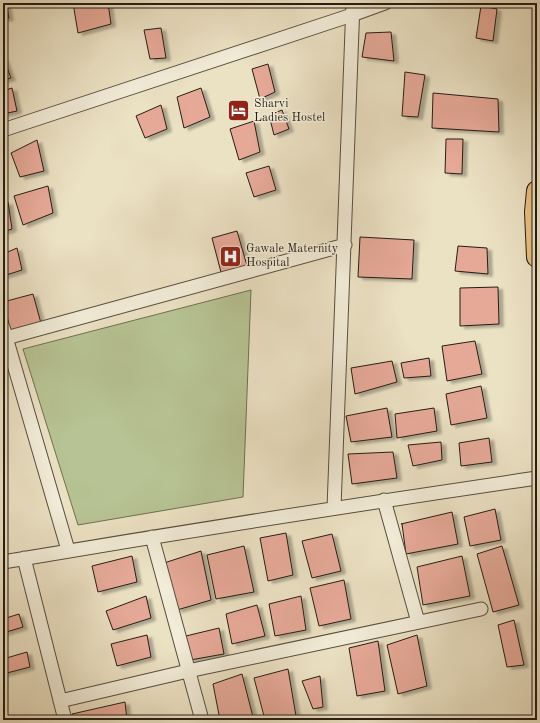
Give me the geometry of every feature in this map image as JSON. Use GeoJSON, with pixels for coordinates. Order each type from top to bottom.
{"type":"FeatureCollection","features":[{"type":"Feature","properties":{"kind":"main road"},"geometry":{"type":"LineString","coordinates":[[537,191],[537,256]]}},
{"type":"Feature","properties":{"kind":"street"},"geometry":{"type":"LineString","coordinates":[[3,130],[352,9],[385,3]]}},
{"type":"Feature","properties":{"kind":"street"},"geometry":{"type":"LineString","coordinates":[[334,508],[345,245],[352,9]]}},
{"type":"Feature","properties":{"kind":"street"},"geometry":{"type":"LineString","coordinates":[[68,550],[5,333],[345,245]]}},
{"type":"Feature","properties":{"kind":"street"},"geometry":{"type":"LineString","coordinates":[[3,562],[68,550],[384,500],[537,478]]}},
{"type":"Feature","properties":{"kind":"street"},"geometry":{"type":"LineString","coordinates":[[384,500],[418,622]]}},
{"type":"Feature","properties":{"kind":"street"},"geometry":{"type":"LineString","coordinates":[[152,537],[202,720]]}},
{"type":"Feature","properties":{"kind":"street"},"geometry":{"type":"LineString","coordinates":[[24,558],[65,720]]}},
{"type":"Feature","properties":{"kind":"street"},"geometry":{"type":"LineString","coordinates":[[60,701],[188,671],[481,609]]}},
{"type":"Feature","properties":{"kind":"green space"},"geometry":{"type":"Polygon","coordinates":[[[251,290],[243,497],[78,525],[23,349],[251,290]]]}},
{"type":"Feature","properties":{"kind":"building"},"geometry":{"type":"Polygon","coordinates":[[[3,3],[6,3],[9,18],[3,19],[3,3]]]}},
{"type":"Feature","properties":{"kind":"building"},"geometry":{"type":"Polygon","coordinates":[[[73,3],[108,3],[111,24],[78,33],[73,3]]]}},
{"type":"Feature","properties":{"kind":"building"},"geometry":{"type":"Polygon","coordinates":[[[481,6],[497,9],[493,41],[476,38],[481,6]]]}},
{"type":"Feature","properties":{"kind":"building"},"geometry":{"type":"Polygon","coordinates":[[[161,28],[166,58],[150,59],[144,30],[161,28]]]}},
{"type":"Feature","properties":{"kind":"building"},"geometry":{"type":"Polygon","coordinates":[[[391,32],[394,61],[362,57],[366,33],[391,32]]]}},
{"type":"Feature","properties":{"kind":"building"},"geometry":{"type":"Polygon","coordinates":[[[3,57],[11,78],[3,80],[3,57]]]}},
{"type":"Feature","properties":{"kind":"building"},"geometry":{"type":"Polygon","coordinates":[[[268,64],[275,92],[260,99],[252,69],[268,64]]]}},
{"type":"Feature","properties":{"kind":"building"},"geometry":{"type":"Polygon","coordinates":[[[405,72],[425,75],[418,117],[402,116],[405,72]]]}},
{"type":"Feature","properties":{"kind":"building"},"geometry":{"type":"Polygon","coordinates":[[[12,88],[17,111],[3,114],[3,91],[12,88]]]}},
{"type":"Feature","properties":{"kind":"building"},"geometry":{"type":"Polygon","coordinates":[[[201,88],[210,117],[184,128],[177,97],[201,88]]]}},
{"type":"Feature","properties":{"kind":"building"},"geometry":{"type":"Polygon","coordinates":[[[433,93],[498,99],[499,132],[432,128],[433,93]]]}},
{"type":"Feature","properties":{"kind":"building"},"geometry":{"type":"Polygon","coordinates":[[[161,105],[167,129],[145,138],[136,116],[161,105]]]}},
{"type":"Feature","properties":{"kind":"building"},"geometry":{"type":"Polygon","coordinates":[[[282,110],[289,129],[274,135],[269,115],[282,110]]]}},
{"type":"Feature","properties":{"kind":"building"},"geometry":{"type":"Polygon","coordinates":[[[254,121],[260,152],[239,160],[230,129],[254,121]]]}},
{"type":"Feature","properties":{"kind":"building"},"geometry":{"type":"Polygon","coordinates":[[[446,139],[463,139],[462,174],[445,173],[446,139]]]}},
{"type":"Feature","properties":{"kind":"building"},"geometry":{"type":"Polygon","coordinates":[[[37,140],[44,171],[20,177],[11,153],[37,140]]]}},
{"type":"Feature","properties":{"kind":"building"},"geometry":{"type":"Polygon","coordinates":[[[269,166],[276,190],[254,197],[246,173],[269,166]]]}},
{"type":"Feature","properties":{"kind":"building"},"geometry":{"type":"Polygon","coordinates":[[[48,186],[53,213],[23,225],[14,196],[48,186]]]}},
{"type":"Feature","properties":{"kind":"building"},"geometry":{"type":"Polygon","coordinates":[[[8,202],[12,229],[3,232],[3,203],[8,202]]]}},
{"type":"Feature","properties":{"kind":"building"},"geometry":{"type":"Polygon","coordinates":[[[237,231],[248,269],[222,276],[212,238],[237,231]]]}},
{"type":"Feature","properties":{"kind":"building"},"geometry":{"type":"Polygon","coordinates":[[[360,237],[414,240],[412,279],[358,277],[360,237]]]}},
{"type":"Feature","properties":{"kind":"building"},"geometry":{"type":"Polygon","coordinates":[[[458,246],[487,248],[488,274],[455,271],[458,246]]]}},
{"type":"Feature","properties":{"kind":"building"},"geometry":{"type":"Polygon","coordinates":[[[17,248],[22,270],[3,276],[3,254],[17,248]]]}},
{"type":"Feature","properties":{"kind":"building"},"geometry":{"type":"Polygon","coordinates":[[[498,287],[499,324],[460,326],[460,288],[498,287]]]}},
{"type":"Feature","properties":{"kind":"building"},"geometry":{"type":"Polygon","coordinates":[[[33,294],[42,327],[12,335],[3,302],[33,294]]]}},
{"type":"Feature","properties":{"kind":"building"},"geometry":{"type":"Polygon","coordinates":[[[475,341],[482,374],[447,381],[442,346],[475,341]]]}},
{"type":"Feature","properties":{"kind":"building"},"geometry":{"type":"Polygon","coordinates":[[[429,358],[431,376],[404,378],[401,363],[429,358]]]}},
{"type":"Feature","properties":{"kind":"building"},"geometry":{"type":"Polygon","coordinates":[[[392,361],[397,382],[355,394],[351,368],[392,361]]]}},
{"type":"Feature","properties":{"kind":"building"},"geometry":{"type":"Polygon","coordinates":[[[481,386],[487,418],[451,425],[446,394],[481,386]]]}},
{"type":"Feature","properties":{"kind":"building"},"geometry":{"type":"Polygon","coordinates":[[[387,408],[392,437],[351,442],[346,416],[387,408]]]}},
{"type":"Feature","properties":{"kind":"building"},"geometry":{"type":"Polygon","coordinates":[[[434,408],[437,431],[397,438],[395,414],[434,408]]]}},
{"type":"Feature","properties":{"kind":"building"},"geometry":{"type":"Polygon","coordinates":[[[489,438],[492,462],[461,466],[459,443],[489,438]]]}},
{"type":"Feature","properties":{"kind":"building"},"geometry":{"type":"Polygon","coordinates":[[[441,442],[442,460],[413,466],[408,445],[441,442]]]}},
{"type":"Feature","properties":{"kind":"building"},"geometry":{"type":"Polygon","coordinates":[[[393,452],[397,478],[352,484],[348,454],[393,452]]]}},
{"type":"Feature","properties":{"kind":"building"},"geometry":{"type":"Polygon","coordinates":[[[495,509],[501,540],[470,546],[464,517],[495,509]]]}},
{"type":"Feature","properties":{"kind":"building"},"geometry":{"type":"Polygon","coordinates":[[[452,512],[458,544],[406,554],[401,524],[452,512]]]}},
{"type":"Feature","properties":{"kind":"building"},"geometry":{"type":"Polygon","coordinates":[[[286,533],[293,575],[268,581],[260,538],[286,533]]]}},
{"type":"Feature","properties":{"kind":"building"},"geometry":{"type":"Polygon","coordinates":[[[332,534],[341,571],[312,578],[302,541],[332,534]]]}},
{"type":"Feature","properties":{"kind":"building"},"geometry":{"type":"Polygon","coordinates":[[[244,546],[254,592],[216,599],[207,555],[244,546]]]}},
{"type":"Feature","properties":{"kind":"building"},"geometry":{"type":"Polygon","coordinates":[[[502,546],[519,605],[493,612],[477,554],[502,546]]]}},
{"type":"Feature","properties":{"kind":"building"},"geometry":{"type":"Polygon","coordinates":[[[201,551],[211,600],[177,610],[164,563],[201,551]]]}},
{"type":"Feature","properties":{"kind":"building"},"geometry":{"type":"Polygon","coordinates":[[[132,556],[137,582],[98,592],[92,566],[132,556]]]}},
{"type":"Feature","properties":{"kind":"building"},"geometry":{"type":"Polygon","coordinates":[[[462,556],[470,596],[423,605],[417,567],[462,556]]]}},
{"type":"Feature","properties":{"kind":"building"},"geometry":{"type":"Polygon","coordinates":[[[344,580],[351,619],[319,626],[310,588],[344,580]]]}},
{"type":"Feature","properties":{"kind":"building"},"geometry":{"type":"Polygon","coordinates":[[[146,596],[151,618],[113,630],[106,611],[146,596]]]}},
{"type":"Feature","properties":{"kind":"building"},"geometry":{"type":"Polygon","coordinates":[[[301,596],[306,630],[275,636],[269,604],[301,596]]]}},
{"type":"Feature","properties":{"kind":"building"},"geometry":{"type":"Polygon","coordinates":[[[257,605],[265,636],[232,644],[226,614],[257,605]]]}},
{"type":"Feature","properties":{"kind":"building"},"geometry":{"type":"Polygon","coordinates":[[[19,614],[23,627],[3,633],[3,619],[19,614]]]}},
{"type":"Feature","properties":{"kind":"building"},"geometry":{"type":"Polygon","coordinates":[[[514,620],[524,665],[507,667],[498,625],[514,620]]]}},
{"type":"Feature","properties":{"kind":"building"},"geometry":{"type":"Polygon","coordinates":[[[219,628],[224,654],[190,660],[186,636],[219,628]]]}},
{"type":"Feature","properties":{"kind":"building"},"geometry":{"type":"Polygon","coordinates":[[[147,635],[151,657],[117,666],[111,644],[147,635]]]}},
{"type":"Feature","properties":{"kind":"building"},"geometry":{"type":"Polygon","coordinates":[[[417,635],[427,686],[398,694],[387,645],[417,635]]]}},
{"type":"Feature","properties":{"kind":"building"},"geometry":{"type":"Polygon","coordinates":[[[378,641],[385,691],[357,696],[349,648],[378,641]]]}},
{"type":"Feature","properties":{"kind":"building"},"geometry":{"type":"Polygon","coordinates":[[[27,652],[30,667],[3,674],[3,659],[27,652]]]}},
{"type":"Feature","properties":{"kind":"building"},"geometry":{"type":"Polygon","coordinates":[[[288,669],[296,716],[265,720],[254,678],[288,669]]]}},
{"type":"Feature","properties":{"kind":"building"},"geometry":{"type":"Polygon","coordinates":[[[242,674],[253,717],[236,720],[220,720],[213,684],[242,674]]]}},
{"type":"Feature","properties":{"kind":"building"},"geometry":{"type":"Polygon","coordinates":[[[320,676],[323,707],[313,709],[302,681],[320,676]]]}},
{"type":"Feature","properties":{"kind":"building"},"geometry":{"type":"Polygon","coordinates":[[[125,702],[127,720],[74,720],[72,714],[125,702]]]}},
{"type":"Feature","properties":{"kind":"building"},"geometry":{"type":"Polygon","coordinates":[[[349,716],[350,720],[334,720],[349,716]]]}},
{"type":"Feature","properties":{"kind":"building"},"geometry":{"type":"Polygon","coordinates":[[[349,716],[350,720],[334,720],[349,716]]]}},
{"type":"Feature","properties":{"kind":"place","name":"Sharvi Ladies Hostel"},"geometry":{"type":"Point","coordinates":[239,111]}},
{"type":"Feature","properties":{"kind":"place","name":"Gawale Maternity Hospital"},"geometry":{"type":"Point","coordinates":[230,256]}}]}
